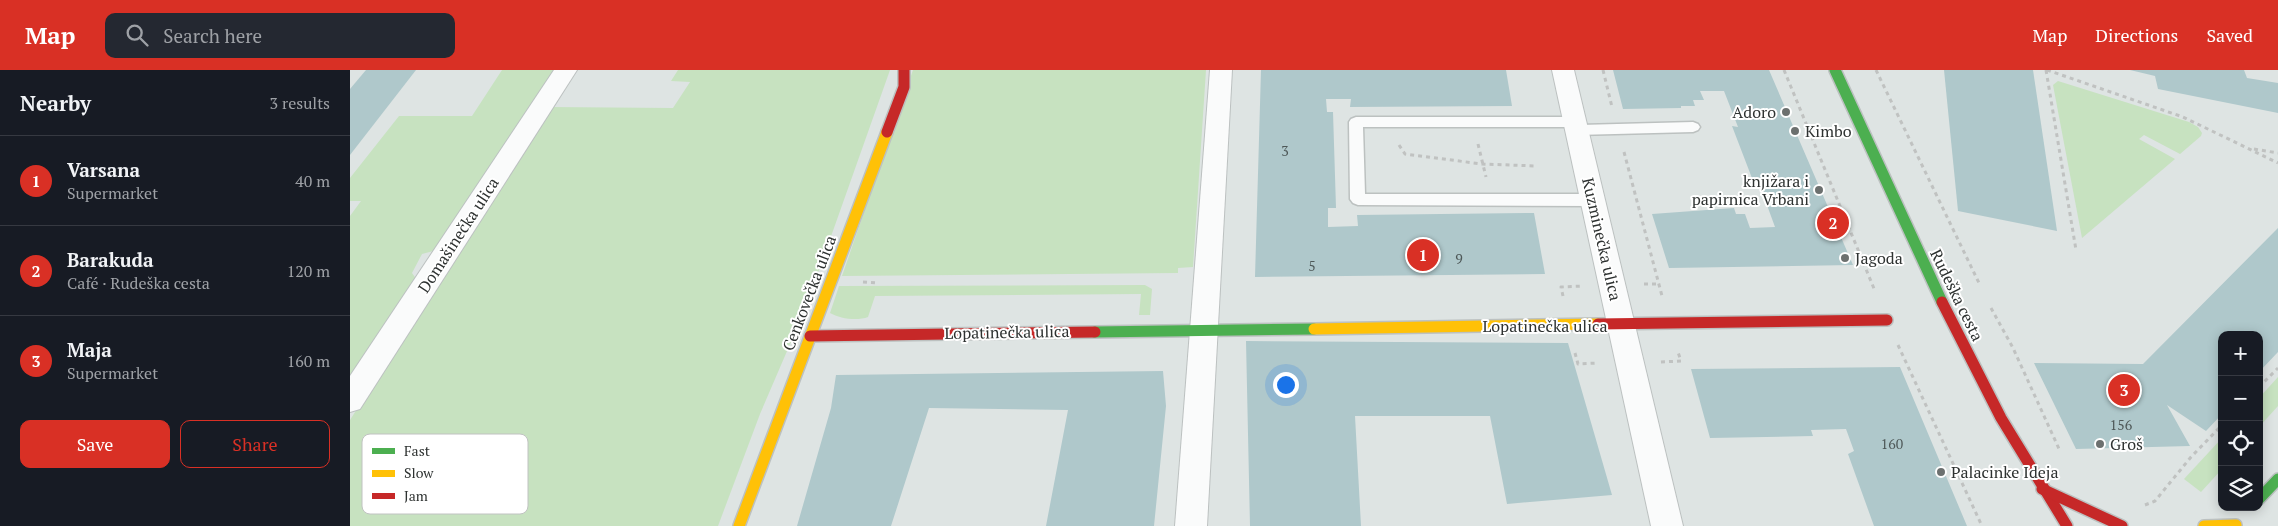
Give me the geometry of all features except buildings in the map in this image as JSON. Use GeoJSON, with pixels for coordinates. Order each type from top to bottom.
{"type":"FeatureCollection","features":[{"type":"Feature","properties":{"kind":"street","name":"Domašinečka ulica"},"geometry":{"type":"LineString","coordinates":[[350,400],[566,70]]}},
{"type":"Feature","properties":{"kind":"street","name":"Cenkovečka ulica"},"geometry":{"type":"LineString","coordinates":[[739,526],[904,87],[904,70]]}},
{"type":"Feature","properties":{"kind":"street"},"geometry":{"type":"LineString","coordinates":[[1191,526],[1221,70]]}},
{"type":"Feature","properties":{"kind":"street","name":"Kuzminečka ulica"},"geometry":{"type":"LineString","coordinates":[[1563,70],[1622,325],[1628,363],[1667,526]]}},
{"type":"Feature","properties":{"kind":"street","name":"Rudeška cesta"},"geometry":{"type":"LineString","coordinates":[[1835,70],[1864,136],[1976,372],[2042,489],[2067,526]]}},
{"type":"Feature","properties":{"kind":"street","name":"Lopatinečka ulica"},"geometry":{"type":"LineString","coordinates":[[810,336],[1887,320]]}},
{"type":"Feature","properties":{"kind":"street"},"geometry":{"type":"LineString","coordinates":[[2263,495],[2278,479]]}},
{"type":"Feature","properties":{"kind":"street"},"geometry":{"type":"LineString","coordinates":[[2042,489],[2122,526]]}},
{"type":"Feature","properties":{"kind":"street"},"geometry":{"type":"LineString","coordinates":[[2204,526],[2237,523]]}},
{"type":"Feature","properties":{"kind":"lane"},"geometry":{"type":"LineString","coordinates":[[1593,200],[1358,198],[1356,122],[1473,122],[1618,129],[1693,127]]}},
{"type":"Feature","properties":{"kind":"path"},"geometry":{"type":"LineString","coordinates":[[1603,70],[1658,284]]}},
{"type":"Feature","properties":{"kind":"path"},"geometry":{"type":"LineString","coordinates":[[1876,70],[1979,283]]}},
{"type":"Feature","properties":{"kind":"path"},"geometry":{"type":"LineString","coordinates":[[2076,250],[2046,70],[2183,117],[2278,162]]}},
{"type":"Feature","properties":{"kind":"path"},"geometry":{"type":"LineString","coordinates":[[1384,122],[1405,154],[1482,164],[1536,166]]}},
{"type":"Feature","properties":{"kind":"path"},"geometry":{"type":"LineString","coordinates":[[1473,122],[1482,164],[1493,200]]}},
{"type":"Feature","properties":{"kind":"path"},"geometry":{"type":"LineString","coordinates":[[2251,148],[2278,153]]}},
{"type":"Feature","properties":{"kind":"path"},"geometry":{"type":"LineString","coordinates":[[1991,308],[2012,348],[2061,453]]}},
{"type":"Feature","properties":{"kind":"path"},"geometry":{"type":"LineString","coordinates":[[2263,383],[2278,368]]}},
{"type":"Feature","properties":{"kind":"path"},"geometry":{"type":"LineString","coordinates":[[2138,509],[2155,501],[2191,456],[2218,429]]}},
{"type":"Feature","properties":{"kind":"green space"},"geometry":{"type":"Polygon","coordinates":[[[502,70],[556,70],[437,250],[422,254],[412,273],[417,280],[350,380],[350,216],[361,201],[350,201],[350,178],[399,116],[472,116],[502,70]]]}},
{"type":"Feature","properties":{"kind":"green space"},"geometry":{"type":"Polygon","coordinates":[[[678,70],[890,70],[806,307],[760,414],[718,526],[350,526],[350,420],[550,107],[673,108],[690,82],[671,81],[678,70]]]}},
{"type":"Feature","properties":{"kind":"green space"},"geometry":{"type":"Polygon","coordinates":[[[913,70],[1206,70],[1193,267],[1178,268],[1178,273],[842,276],[913,70]]]}},
{"type":"Feature","properties":{"kind":"green space"},"geometry":{"type":"Polygon","coordinates":[[[2058,81],[2189,122],[2198,127],[2202,133],[2180,154],[2144,135],[2139,139],[2175,159],[2082,238],[2053,85],[2058,81]]]}},
{"type":"Feature","properties":{"kind":"green space"},"geometry":{"type":"Polygon","coordinates":[[[1145,285],[1152,289],[1150,315],[1139,315],[1141,294],[875,296],[868,317],[849,319],[830,313],[839,286],[1145,285]]]}},
{"type":"Feature","properties":{"kind":"green space"},"geometry":{"type":"Polygon","coordinates":[[[2278,377],[2278,406],[2263,423],[2263,421],[2263,394],[2278,377]]]}},
{"type":"Feature","properties":{"kind":"green space"},"geometry":{"type":"Polygon","coordinates":[[[2218,442],[2218,473],[2201,492],[2184,479],[2218,442]]]}},
{"type":"Feature","properties":{"kind":"traffic: fast"},"geometry":{"type":"LineString","coordinates":[[1835,70],[1861,130],[1942,302]]}},
{"type":"Feature","properties":{"kind":"traffic: fast"},"geometry":{"type":"LineString","coordinates":[[1095,332],[1314,329]]}},
{"type":"Feature","properties":{"kind":"traffic: fast"},"geometry":{"type":"LineString","coordinates":[[2263,495],[2278,479]]}},
{"type":"Feature","properties":{"kind":"traffic: slow"},"geometry":{"type":"LineString","coordinates":[[739,526],[887,132]]}},
{"type":"Feature","properties":{"kind":"traffic: slow"},"geometry":{"type":"LineString","coordinates":[[1314,329],[1598,324]]}},
{"type":"Feature","properties":{"kind":"traffic: slow"},"geometry":{"type":"LineString","coordinates":[[2204,526],[2236,525]]}},
{"type":"Feature","properties":{"kind":"traffic: jam"},"geometry":{"type":"LineString","coordinates":[[887,132],[904,87],[904,70]]}},
{"type":"Feature","properties":{"kind":"traffic: jam"},"geometry":{"type":"LineString","coordinates":[[1942,302],[2001,418],[2067,526]]}},
{"type":"Feature","properties":{"kind":"traffic: jam"},"geometry":{"type":"LineString","coordinates":[[1598,324],[1887,320]]}},
{"type":"Feature","properties":{"kind":"traffic: jam"},"geometry":{"type":"LineString","coordinates":[[810,336],[1095,332]]}},
{"type":"Feature","properties":{"kind":"traffic: jam"},"geometry":{"type":"LineString","coordinates":[[2042,489],[2122,526]]}},
{"type":"Feature","properties":{"kind":"place","name":"Adoro"},"geometry":{"type":"Point","coordinates":[1786,112]}},
{"type":"Feature","properties":{"kind":"place","name":"Kimbo"},"geometry":{"type":"Point","coordinates":[1795,131]}},
{"type":"Feature","properties":{"kind":"place","name":"knjižara i papirnica Vrbani"},"geometry":{"type":"Point","coordinates":[1819,190]}},
{"type":"Feature","properties":{"kind":"place","name":"Barakuda"},"geometry":{"type":"Point","coordinates":[1833,223]}},
{"type":"Feature","properties":{"kind":"place","name":"Varsana"},"geometry":{"type":"Point","coordinates":[1423,255]}},
{"type":"Feature","properties":{"kind":"place","name":"Jagoda"},"geometry":{"type":"Point","coordinates":[1845,258]}},
{"type":"Feature","properties":{"kind":"place","name":"Maja"},"geometry":{"type":"Point","coordinates":[2124,390]}},
{"type":"Feature","properties":{"kind":"place","name":"Groš"},"geometry":{"type":"Point","coordinates":[2100,444]}},
{"type":"Feature","properties":{"kind":"place","name":"Palacinke Ideja"},"geometry":{"type":"Point","coordinates":[1941,472]}}]}
